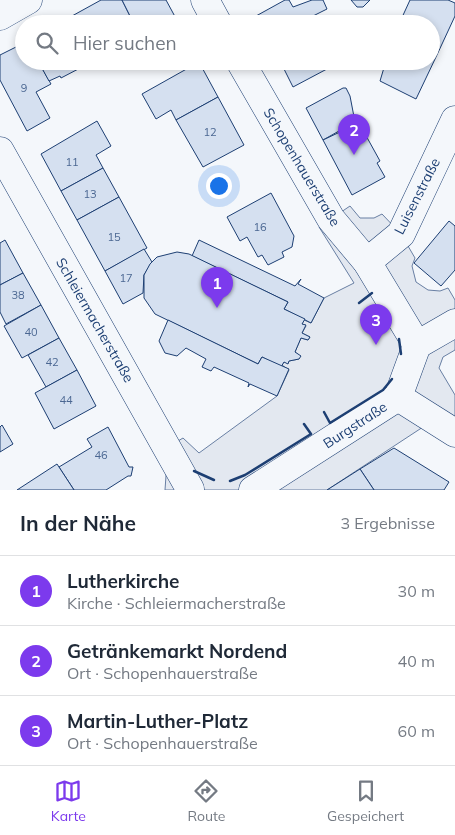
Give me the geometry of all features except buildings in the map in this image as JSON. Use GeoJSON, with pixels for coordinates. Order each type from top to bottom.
{"type":"FeatureCollection","features":[{"type":"Feature","properties":{"kind":"street"},"geometry":{"type":"LineString","coordinates":[[0,16],[28,0]]}},
{"type":"Feature","properties":{"kind":"street"},"geometry":{"type":"LineString","coordinates":[[205,0],[213,15]]}},
{"type":"Feature","properties":{"kind":"street","name":"Schopenhauerstraße"},"geometry":{"type":"LineString","coordinates":[[245,70],[331,219],[367,262],[417,345]]}},
{"type":"Feature","properties":{"kind":"street","name":"Luisenstraße"},"geometry":{"type":"LineString","coordinates":[[367,262],[401,234],[455,120]]}},
{"type":"Feature","properties":{"kind":"street","name":"Schleiermacherstraße"},"geometry":{"type":"LineString","coordinates":[[0,151],[193,490]]}},
{"type":"Feature","properties":{"kind":"street"},"geometry":{"type":"LineString","coordinates":[[417,345],[455,323]]}},
{"type":"Feature","properties":{"kind":"street","name":"Burgstraße"},"geometry":{"type":"LineString","coordinates":[[253,490],[398,397],[417,345]]}},
{"type":"Feature","properties":{"kind":"street"},"geometry":{"type":"LineString","coordinates":[[398,397],[455,432]]}},
{"type":"Feature","properties":{"kind":"shaded area"},"geometry":{"type":"Polygon","coordinates":[[[350,206],[360,218],[374,218],[382,214],[401,234],[415,258],[412,266],[416,282],[428,290],[440,291],[448,288],[455,300],[455,350],[443,357],[439,368],[455,395],[455,423],[423,427],[327,490],[165,490],[168,447],[183,438],[199,453],[277,396],[289,370],[282,365],[284,362],[299,359],[300,356],[295,352],[301,338],[308,340],[310,337],[302,333],[306,326],[302,324],[304,320],[311,323],[324,298],[354,283],[319,227],[350,206]]]}},
{"type":"Feature","properties":{"kind":"wall"},"geometry":{"type":"LineString","coordinates":[[359,303],[372,293]]}},
{"type":"Feature","properties":{"kind":"wall"},"geometry":{"type":"LineString","coordinates":[[399,339],[401,354]]}},
{"type":"Feature","properties":{"kind":"wall"},"geometry":{"type":"LineString","coordinates":[[324,412],[330,423],[383,390],[392,379]]}},
{"type":"Feature","properties":{"kind":"wall"},"geometry":{"type":"LineString","coordinates":[[230,481],[245,475],[311,434],[304,424]]}},
{"type":"Feature","properties":{"kind":"wall"},"geometry":{"type":"LineString","coordinates":[[194,471],[214,480]]}},
{"type":"Feature","properties":{"kind":"place","name":"Getränkemarkt Nordend"},"geometry":{"type":"Point","coordinates":[354,155]}},
{"type":"Feature","properties":{"kind":"place","name":"Lutherkirche"},"geometry":{"type":"Point","coordinates":[217,308]}},
{"type":"Feature","properties":{"kind":"place","name":"Martin-Luther-Platz"},"geometry":{"type":"Point","coordinates":[376,345]}}]}
